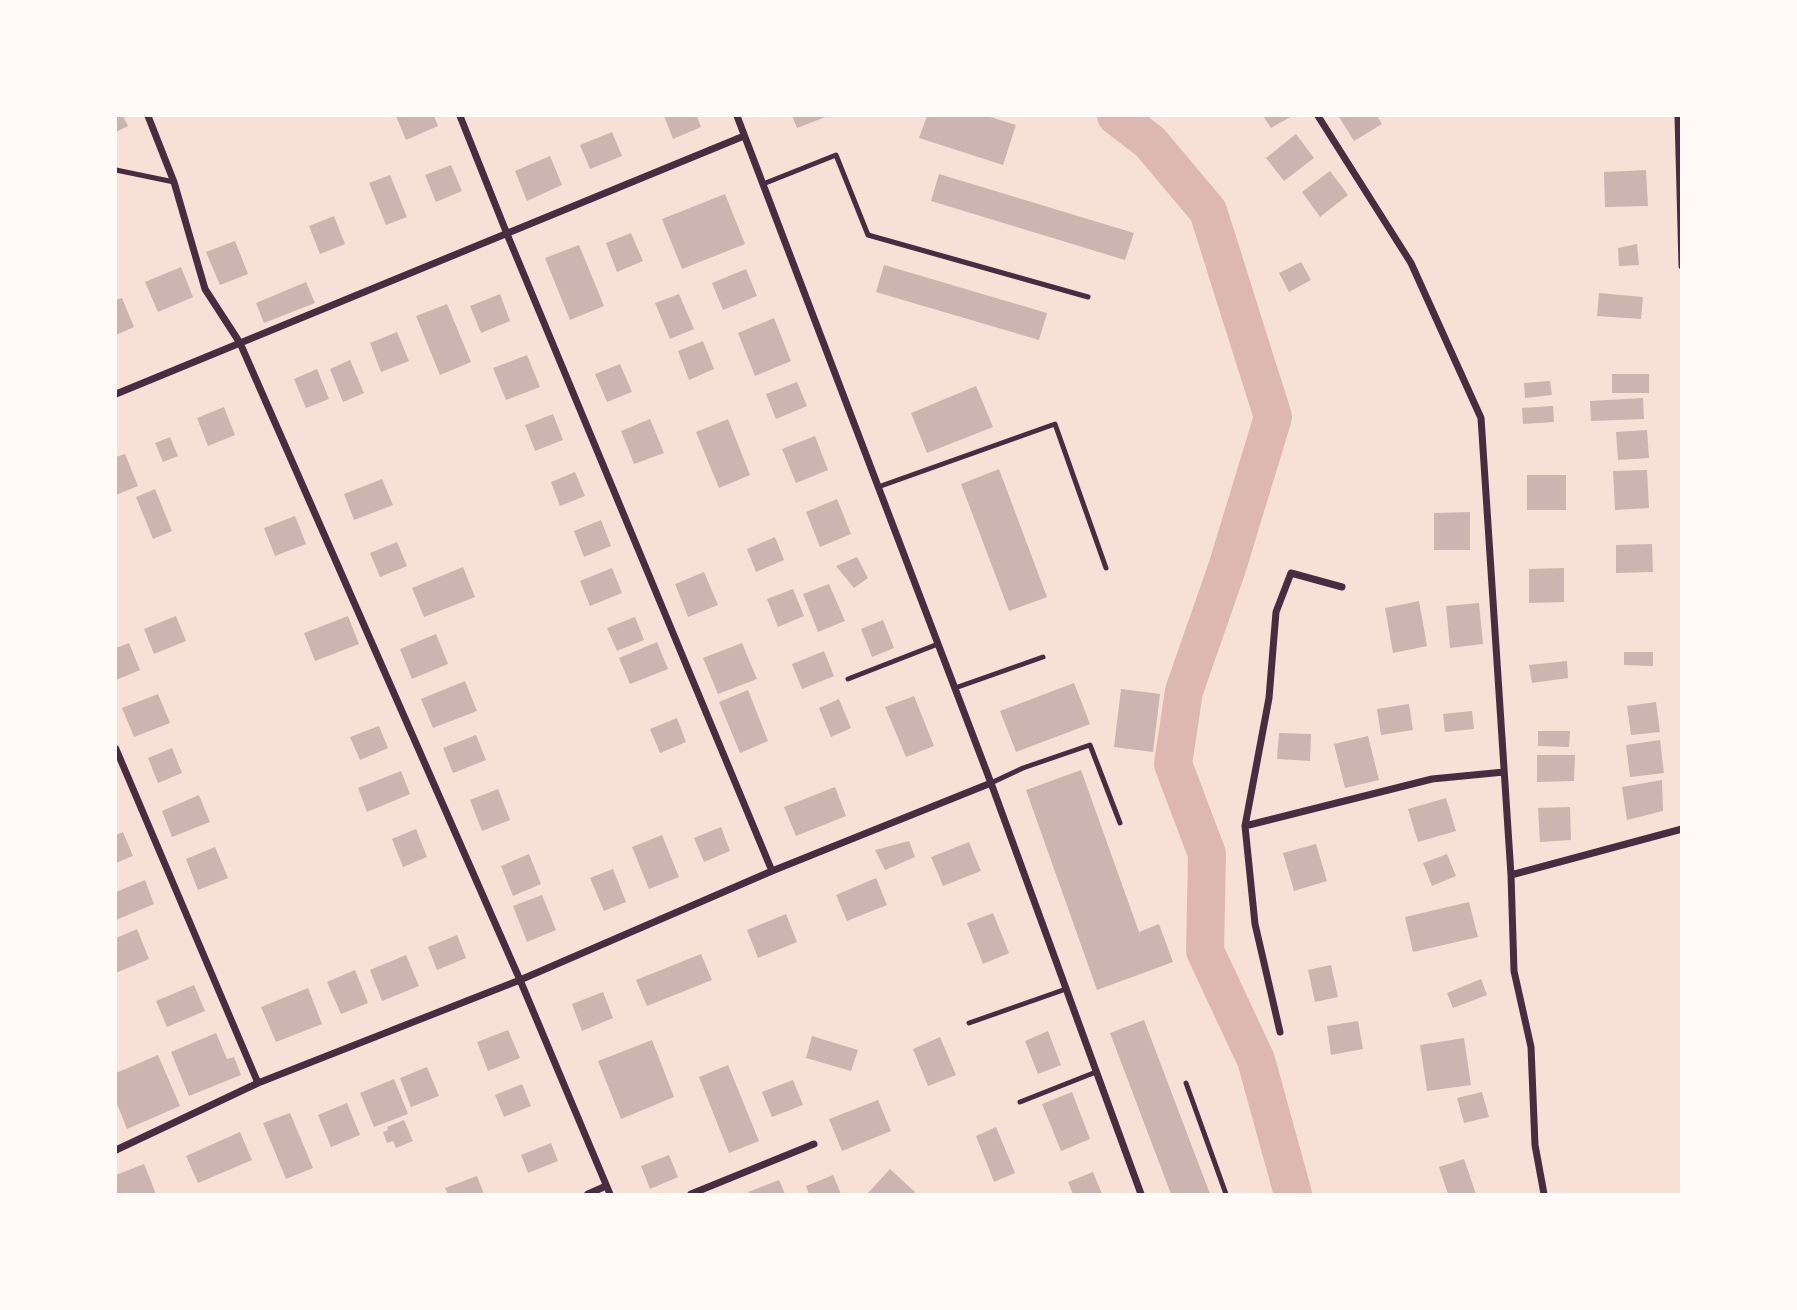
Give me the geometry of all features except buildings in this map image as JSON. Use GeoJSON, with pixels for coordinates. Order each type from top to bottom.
{"type":"FeatureCollection","features":[{"type":"Feature","properties":{"kind":"street"},"geometry":{"type":"LineString","coordinates":[[148,116],[174,182],[205,289],[240,343],[520,980],[610,1195]]}},
{"type":"Feature","properties":{"kind":"street"},"geometry":{"type":"LineString","coordinates":[[460,116],[772,871]]}},
{"type":"Feature","properties":{"kind":"street"},"geometry":{"type":"LineString","coordinates":[[737,116],[991,783],[1141,1195]]}},
{"type":"Feature","properties":{"kind":"street"},"geometry":{"type":"LineString","coordinates":[[1318,116],[1411,263],[1480,418],[1511,875],[1514,971],[1531,1047],[1535,1145],[1544,1195]]}},
{"type":"Feature","properties":{"kind":"street"},"geometry":{"type":"LineString","coordinates":[[1678,116],[1682,266]]}},
{"type":"Feature","properties":{"kind":"street"},"geometry":{"type":"LineString","coordinates":[[116,394],[744,136]]}},
{"type":"Feature","properties":{"kind":"street"},"geometry":{"type":"LineString","coordinates":[[1280,1032],[1255,924],[1245,826],[1269,698],[1276,612],[1291,573],[1342,587]]}},
{"type":"Feature","properties":{"kind":"street"},"geometry":{"type":"LineString","coordinates":[[116,749],[258,1083]]}},
{"type":"Feature","properties":{"kind":"street"},"geometry":{"type":"LineString","coordinates":[[1245,826],[1432,779],[1504,772]]}},
{"type":"Feature","properties":{"kind":"street"},"geometry":{"type":"LineString","coordinates":[[116,1150],[258,1083],[520,980],[772,871],[991,783]]}},
{"type":"Feature","properties":{"kind":"street"},"geometry":{"type":"LineString","coordinates":[[1511,875],[1682,829]]}},
{"type":"Feature","properties":{"kind":"street"},"geometry":{"type":"LineString","coordinates":[[691,1195],[814,1144]]}},
{"type":"Feature","properties":{"kind":"street"},"geometry":{"type":"LineString","coordinates":[[588,1195],[606,1186]]}},
{"type":"Feature","properties":{"kind":"lane"},"geometry":{"type":"LineString","coordinates":[[763,184],[836,155],[869,234],[1088,297]]}},
{"type":"Feature","properties":{"kind":"lane"},"geometry":{"type":"LineString","coordinates":[[116,170],[174,182]]}},
{"type":"Feature","properties":{"kind":"lane"},"geometry":{"type":"LineString","coordinates":[[878,487],[1055,424],[1106,568]]}},
{"type":"Feature","properties":{"kind":"lane"},"geometry":{"type":"LineString","coordinates":[[848,679],[938,644]]}},
{"type":"Feature","properties":{"kind":"lane"},"geometry":{"type":"LineString","coordinates":[[955,688],[1043,657]]}},
{"type":"Feature","properties":{"kind":"lane"},"geometry":{"type":"LineString","coordinates":[[991,783],[1023,768],[1090,745],[1120,823]]}},
{"type":"Feature","properties":{"kind":"lane"},"geometry":{"type":"LineString","coordinates":[[969,1023],[1066,989]]}},
{"type":"Feature","properties":{"kind":"lane"},"geometry":{"type":"LineString","coordinates":[[1020,1102],[1096,1072]]}},
{"type":"Feature","properties":{"kind":"lane"},"geometry":{"type":"LineString","coordinates":[[1186,1083],[1226,1195]]}},
{"type":"Feature","properties":{"kind":"waterway"},"geometry":{"type":"LineString","coordinates":[[1116,116],[1150,142],[1208,211],[1273,417],[1227,568],[1184,691],[1173,764],[1207,854],[1205,951],[1256,1060],[1293,1194]]}}]}
